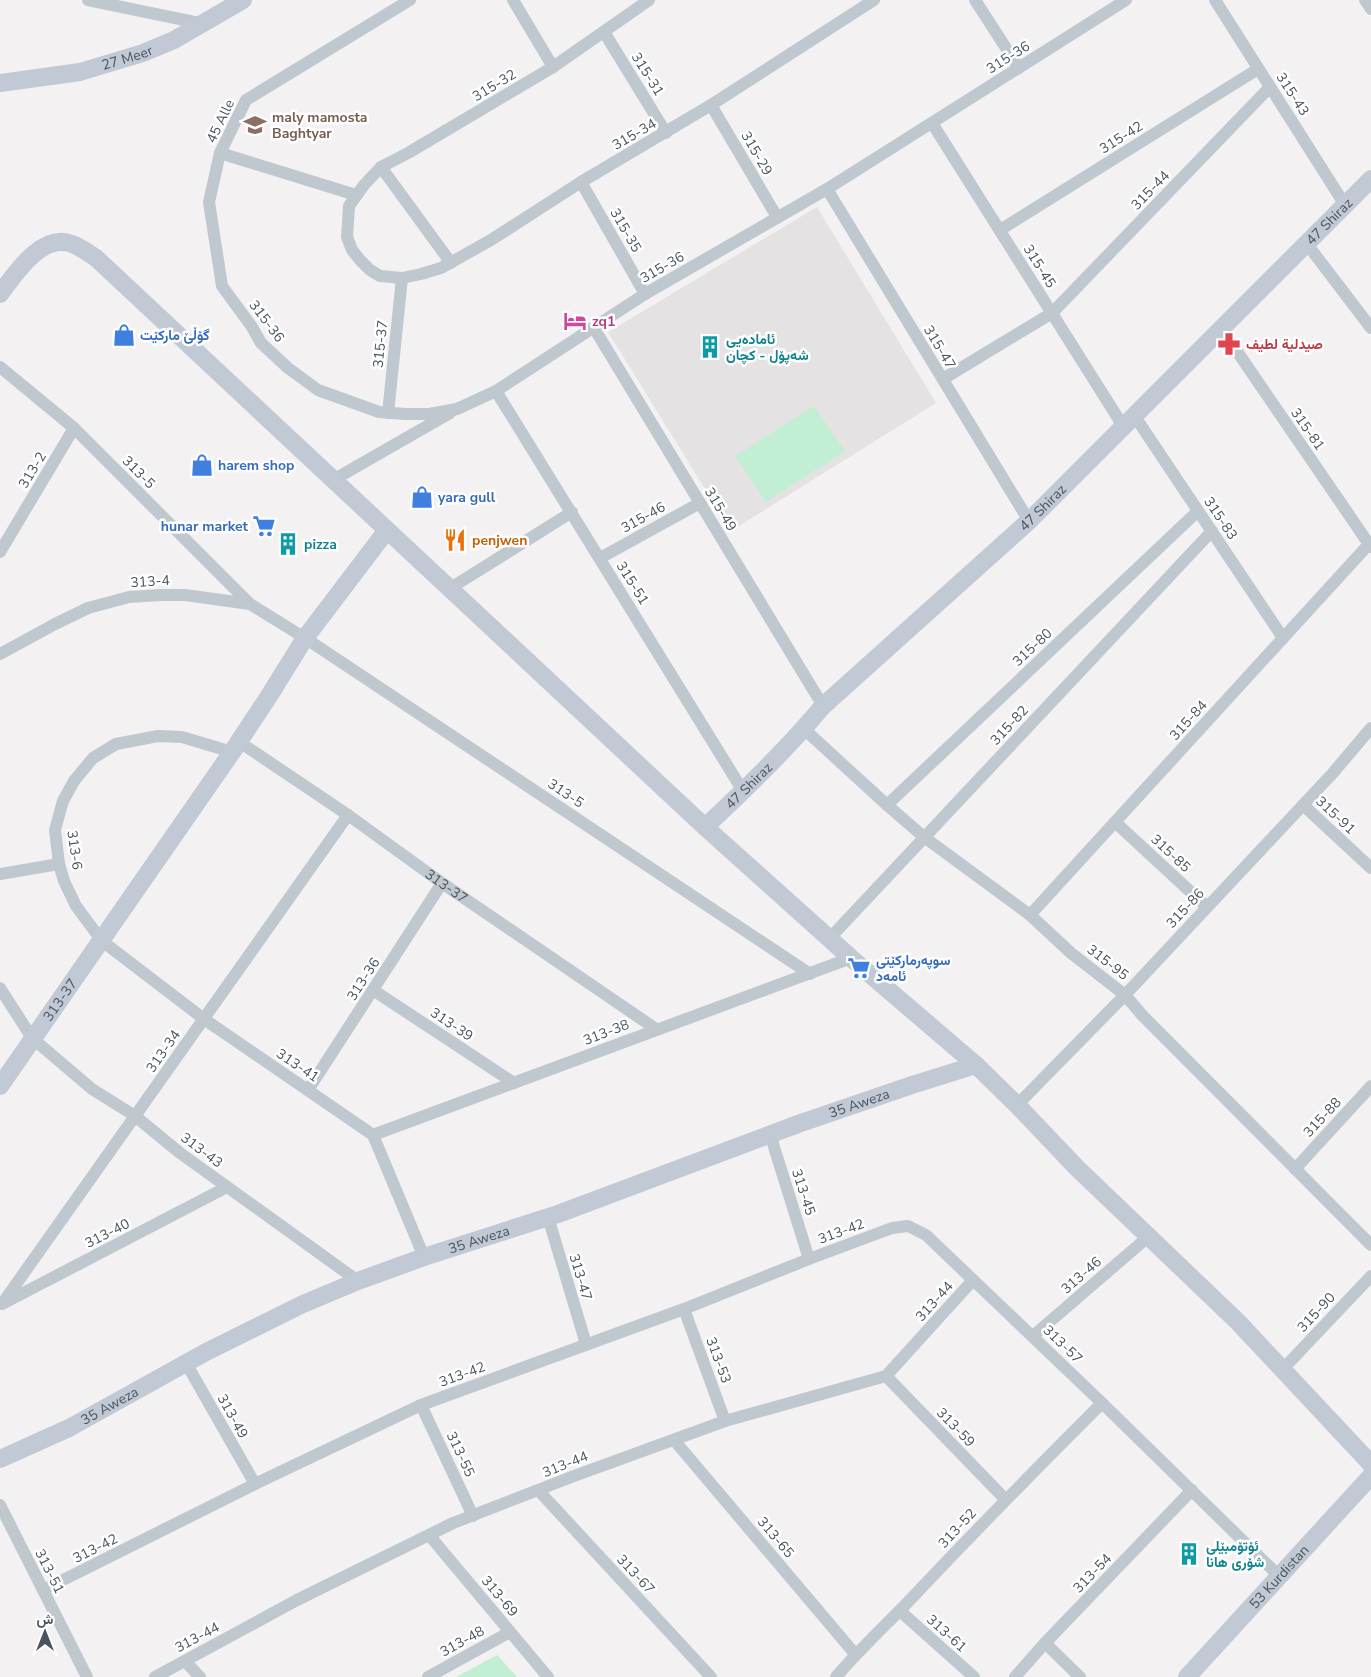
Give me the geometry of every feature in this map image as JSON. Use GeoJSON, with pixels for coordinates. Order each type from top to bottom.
{"type":"FeatureCollection","features":[{"type":"Feature","properties":{"kind":"street"},"geometry":{"type":"LineString","coordinates":[[88,0],[204,24]]}},
{"type":"Feature","properties":{"kind":"street","name":"27 Meer"},"geometry":{"type":"LineString","coordinates":[[0,83],[80,72],[143,53],[174,40],[244,0]]}},
{"type":"Feature","properties":{"kind":"street","name":"45 Alle"},"geometry":{"type":"LineString","coordinates":[[222,286],[209,202],[220,153],[246,100],[410,0]]}},
{"type":"Feature","properties":{"kind":"street"},"geometry":{"type":"LineString","coordinates":[[513,0],[553,67]]}},
{"type":"Feature","properties":{"kind":"street","name":"315-32"},"geometry":{"type":"LineString","coordinates":[[356,195],[381,167],[553,67],[649,0]]}},
{"type":"Feature","properties":{"kind":"street","name":"315-34"},"geometry":{"type":"LineString","coordinates":[[402,278],[441,268],[491,240],[581,182],[711,105],[874,0]]}},
{"type":"Feature","properties":{"kind":"street"},"geometry":{"type":"LineString","coordinates":[[975,0],[1019,68]]}},
{"type":"Feature","properties":{"kind":"street","name":"315-36"},"geometry":{"type":"LineString","coordinates":[[222,286],[252,327],[261,343],[288,368],[318,390],[359,406],[388,413],[429,414],[456,409],[496,391],[645,294],[827,189],[1126,0]]}},
{"type":"Feature","properties":{"kind":"street","name":"315-43"},"geometry":{"type":"LineString","coordinates":[[1215,0],[1345,205]]}},
{"type":"Feature","properties":{"kind":"street"},"geometry":{"type":"LineString","coordinates":[[1365,0],[1371,9]]}},
{"type":"Feature","properties":{"kind":"street","name":"315-31"},"geometry":{"type":"LineString","coordinates":[[604,32],[666,133]]}},
{"type":"Feature","properties":{"kind":"street","name":"315-42"},"geometry":{"type":"LineString","coordinates":[[1000,230],[1258,69]]}},
{"type":"Feature","properties":{"kind":"street","name":"315-44"},"geometry":{"type":"LineString","coordinates":[[943,380],[1052,313],[1270,87]]}},
{"type":"Feature","properties":{"kind":"street","name":"315-29"},"geometry":{"type":"LineString","coordinates":[[711,105],[777,217]]}},
{"type":"Feature","properties":{"kind":"street","name":"315-45"},"geometry":{"type":"LineString","coordinates":[[932,122],[1052,313],[1129,421]]}},
{"type":"Feature","properties":{"kind":"street"},"geometry":{"type":"LineString","coordinates":[[220,153],[356,195],[349,206],[347,221],[347,237],[352,250],[370,270],[380,276],[402,278]]}},
{"type":"Feature","properties":{"kind":"street"},"geometry":{"type":"LineString","coordinates":[[381,167],[451,263]]}},
{"type":"Feature","properties":{"kind":"street","name":"47 Shiraz"},"geometry":{"type":"LineString","coordinates":[[705,827],[804,729],[823,706],[1029,520],[1371,179]]}},
{"type":"Feature","properties":{"kind":"street","name":"315-35"},"geometry":{"type":"LineString","coordinates":[[581,182],[645,294]]}},
{"type":"Feature","properties":{"kind":"street","name":"315-47"},"geometry":{"type":"LineString","coordinates":[[827,189],[1029,520]]}},
{"type":"Feature","properties":{"kind":"street"},"geometry":{"type":"LineString","coordinates":[[0,294],[20,267],[41,247],[56,243],[70,243],[96,258],[705,827],[1017,1104],[1077,1168],[1238,1322],[1371,1464]]}},
{"type":"Feature","properties":{"kind":"street"},"geometry":{"type":"LineString","coordinates":[[1307,244],[1371,328]]}},
{"type":"Feature","properties":{"kind":"street","name":"315-37"},"geometry":{"type":"LineString","coordinates":[[388,413],[402,278]]}},
{"type":"Feature","properties":{"kind":"street","name":"315-49"},"geometry":{"type":"LineString","coordinates":[[594,328],[823,706]]}},
{"type":"Feature","properties":{"kind":"street","name":"315-81"},"geometry":{"type":"LineString","coordinates":[[1221,328],[1370,546]]}},
{"type":"Feature","properties":{"kind":"street","name":"313-5"},"geometry":{"type":"LineString","coordinates":[[0,367],[74,428],[250,604]]}},
{"type":"Feature","properties":{"kind":"street","name":"315-51"},"geometry":{"type":"LineString","coordinates":[[496,391],[743,791]]}},
{"type":"Feature","properties":{"kind":"street"},"geometry":{"type":"LineString","coordinates":[[333,480],[456,409]]}},
{"type":"Feature","properties":{"kind":"street","name":"315-83"},"geometry":{"type":"LineString","coordinates":[[1129,421],[1198,511],[1283,638]]}},
{"type":"Feature","properties":{"kind":"street","name":"313-2"},"geometry":{"type":"LineString","coordinates":[[0,552],[74,428]]}},
{"type":"Feature","properties":{"kind":"street","name":"315-46"},"geometry":{"type":"LineString","coordinates":[[600,558],[700,503]]}},
{"type":"Feature","properties":{"kind":"street","name":"315-80"},"geometry":{"type":"LineString","coordinates":[[887,805],[1198,511]]}},
{"type":"Feature","properties":{"kind":"street"},"geometry":{"type":"LineString","coordinates":[[449,589],[572,512]]}},
{"type":"Feature","properties":{"kind":"street","name":"313-37"},"geometry":{"type":"LineString","coordinates":[[0,1086],[235,746],[305,638],[387,530]]}},
{"type":"Feature","properties":{"kind":"street","name":"315-82"},"geometry":{"type":"LineString","coordinates":[[829,939],[1212,531]]}},
{"type":"Feature","properties":{"kind":"street","name":"315-84"},"geometry":{"type":"LineString","coordinates":[[1030,915],[1283,638],[1370,546]]}},
{"type":"Feature","properties":{"kind":"street","name":"313-4"},"geometry":{"type":"LineString","coordinates":[[0,654],[88,608],[129,597],[185,594],[250,604],[305,638]]}},
{"type":"Feature","properties":{"kind":"street","name":"313-5"},"geometry":{"type":"LineString","coordinates":[[305,638],[810,974]]}},
{"type":"Feature","properties":{"kind":"street","name":"315-86"},"geometry":{"type":"LineString","coordinates":[[1017,1104],[1125,995],[1303,805],[1371,728]]}},
{"type":"Feature","properties":{"kind":"street","name":"315-95"},"geometry":{"type":"LineString","coordinates":[[804,729],[924,837],[1030,915],[1071,953],[1125,995],[1142,1015],[1371,1245]]}},
{"type":"Feature","properties":{"kind":"street","name":"313-6"},"geometry":{"type":"LineString","coordinates":[[102,941],[76,906],[64,881],[59,864],[55,830],[64,801],[74,781],[93,758],[116,744],[158,736],[182,737],[235,746]]}},
{"type":"Feature","properties":{"kind":"street","name":"313-37"},"geometry":{"type":"LineString","coordinates":[[235,746],[348,814],[442,883],[656,1029]]}},
{"type":"Feature","properties":{"kind":"street","name":"315-91"},"geometry":{"type":"LineString","coordinates":[[1303,805],[1371,868]]}},
{"type":"Feature","properties":{"kind":"street","name":"313-34"},"geometry":{"type":"LineString","coordinates":[[1,1304],[348,814]]}},
{"type":"Feature","properties":{"kind":"street","name":"315-85"},"geometry":{"type":"LineString","coordinates":[[1116,822],[1207,907]]}},
{"type":"Feature","properties":{"kind":"street"},"geometry":{"type":"LineString","coordinates":[[0,874],[59,864]]}},
{"type":"Feature","properties":{"kind":"street","name":"313-36"},"geometry":{"type":"LineString","coordinates":[[308,1090],[442,883]]}},
{"type":"Feature","properties":{"kind":"street","name":"313-41"},"geometry":{"type":"LineString","coordinates":[[102,941],[204,1019],[372,1135]]}},
{"type":"Feature","properties":{"kind":"street","name":"313-38"},"geometry":{"type":"LineString","coordinates":[[372,1135],[851,958]]}},
{"type":"Feature","properties":{"kind":"street","name":"313-43"},"geometry":{"type":"LineString","coordinates":[[0,988],[32,1038],[92,1089],[135,1116],[227,1187],[358,1281]]}},
{"type":"Feature","properties":{"kind":"street","name":"313-39"},"geometry":{"type":"LineString","coordinates":[[373,990],[514,1083]]}},
{"type":"Feature","properties":{"kind":"street","name":"35 Aweza"},"geometry":{"type":"LineString","coordinates":[[0,1459],[69,1428],[186,1363],[303,1304],[358,1281],[424,1257],[548,1217],[770,1134],[912,1085],[976,1066]]}},
{"type":"Feature","properties":{"kind":"street","name":"315-88"},"geometry":{"type":"LineString","coordinates":[[1295,1168],[1371,1086]]}},
{"type":"Feature","properties":{"kind":"street","name":"313-45"},"geometry":{"type":"LineString","coordinates":[[770,1134],[809,1259]]}},
{"type":"Feature","properties":{"kind":"street"},"geometry":{"type":"LineString","coordinates":[[372,1135],[424,1257]]}},
{"type":"Feature","properties":{"kind":"street","name":"313-40"},"geometry":{"type":"LineString","coordinates":[[1,1304],[227,1187]]}},
{"type":"Feature","properties":{"kind":"street","name":"313-47"},"geometry":{"type":"LineString","coordinates":[[548,1217],[586,1344]]}},
{"type":"Feature","properties":{"kind":"street","name":"313-42"},"geometry":{"type":"LineString","coordinates":[[44,1590],[254,1484],[421,1405],[684,1309],[892,1228],[908,1226]]}},
{"type":"Feature","properties":{"kind":"street","name":"313-57"},"geometry":{"type":"LineString","coordinates":[[908,1226],[926,1235],[1033,1336],[1279,1576]]}},
{"type":"Feature","properties":{"kind":"street","name":"313-46"},"geometry":{"type":"LineString","coordinates":[[1033,1336],[1148,1237]]}},
{"type":"Feature","properties":{"kind":"street","name":"315-90"},"geometry":{"type":"LineString","coordinates":[[1283,1369],[1371,1276]]}},
{"type":"Feature","properties":{"kind":"street","name":"313-44"},"geometry":{"type":"LineString","coordinates":[[155,1677],[297,1600],[429,1535],[473,1516],[574,1476],[726,1421],[886,1376],[973,1280]]}},
{"type":"Feature","properties":{"kind":"street","name":"313-53"},"geometry":{"type":"LineString","coordinates":[[684,1309],[726,1421]]}},
{"type":"Feature","properties":{"kind":"street","name":"313-49"},"geometry":{"type":"LineString","coordinates":[[186,1363],[254,1484]]}},
{"type":"Feature","properties":{"kind":"street","name":"313-59"},"geometry":{"type":"LineString","coordinates":[[886,1376],[1005,1499]]}},
{"type":"Feature","properties":{"kind":"street","name":"313-52"},"geometry":{"type":"LineString","coordinates":[[836,1677],[855,1654],[900,1611],[1005,1499],[1102,1403]]}},
{"type":"Feature","properties":{"kind":"street","name":"313-55"},"geometry":{"type":"LineString","coordinates":[[421,1405],[473,1516]]}},
{"type":"Feature","properties":{"kind":"street","name":"313-65"},"geometry":{"type":"LineString","coordinates":[[674,1440],[855,1654]]}},
{"type":"Feature","properties":{"kind":"street","name":"53 Kurdistan"},"geometry":{"type":"LineString","coordinates":[[1187,1677],[1371,1476]]}},
{"type":"Feature","properties":{"kind":"street","name":"313-54"},"geometry":{"type":"LineString","coordinates":[[1015,1677],[1045,1643],[1192,1490]]}},
{"type":"Feature","properties":{"kind":"street","name":"313-67"},"geometry":{"type":"LineString","coordinates":[[540,1491],[711,1677]]}},
{"type":"Feature","properties":{"kind":"street","name":"313-51"},"geometry":{"type":"LineString","coordinates":[[0,1505],[87,1677]]}},
{"type":"Feature","properties":{"kind":"street","name":"313-69"},"geometry":{"type":"LineString","coordinates":[[429,1535],[548,1677]]}},
{"type":"Feature","properties":{"kind":"street","name":"313-61"},"geometry":{"type":"LineString","coordinates":[[900,1611],[974,1677]]}},
{"type":"Feature","properties":{"kind":"street","name":"313-48"},"geometry":{"type":"LineString","coordinates":[[428,1677],[510,1632]]}},
{"type":"Feature","properties":{"kind":"street"},"geometry":{"type":"LineString","coordinates":[[1045,1643],[1080,1677]]}},
{"type":"Feature","properties":{"kind":"street"},"geometry":{"type":"LineString","coordinates":[[185,1661],[200,1677]]}},
{"type":"Feature","properties":{"kind":"shaded area"},"geometry":{"type":"Polygon","coordinates":[[[817,207],[936,403],[731,531],[608,332],[817,207]]]}},
{"type":"Feature","properties":{"kind":"green space"},"geometry":{"type":"Polygon","coordinates":[[[814,406],[845,451],[766,502],[735,456],[814,406]]]}},
{"type":"Feature","properties":{"kind":"green space"},"geometry":{"type":"Polygon","coordinates":[[[497,1655],[517,1677],[456,1677],[497,1655]]]}},
{"type":"Feature","properties":{"kind":"place","name":"maly mamosta Baghtyar"},"geometry":{"type":"Point","coordinates":[255,125]}},
{"type":"Feature","properties":{"kind":"place","name":"zq1"},"geometry":{"type":"Point","coordinates":[575,321]}},
{"type":"Feature","properties":{"kind":"place","name":"گۆڵێ مارکێت"},"geometry":{"type":"Point","coordinates":[124,335]}},
{"type":"Feature","properties":{"kind":"place","name":"صیدلیة لطیف"},"geometry":{"type":"Point","coordinates":[1229,344]}},
{"type":"Feature","properties":{"kind":"place","name":"ئامادەیی شەپۆل - کچان"},"geometry":{"type":"Point","coordinates":[710,347]}},
{"type":"Feature","properties":{"kind":"place","name":"harem shop"},"geometry":{"type":"Point","coordinates":[202,465]}},
{"type":"Feature","properties":{"kind":"place","name":"yara gull"},"geometry":{"type":"Point","coordinates":[422,497]}},
{"type":"Feature","properties":{"kind":"place","name":"hunar market"},"geometry":{"type":"Point","coordinates":[264,526]}},
{"type":"Feature","properties":{"kind":"place","name":"penjwen"},"geometry":{"type":"Point","coordinates":[455,540]}},
{"type":"Feature","properties":{"kind":"place","name":"pizza"},"geometry":{"type":"Point","coordinates":[288,544]}},
{"type":"Feature","properties":{"kind":"place","name":"سوپەرمارکێتی ئامەد"},"geometry":{"type":"Point","coordinates":[859,968]}},
{"type":"Feature","properties":{"kind":"place","name":"ئۆتۆمبێلی شۆری هانا"},"geometry":{"type":"Point","coordinates":[1189,1554]}}]}
